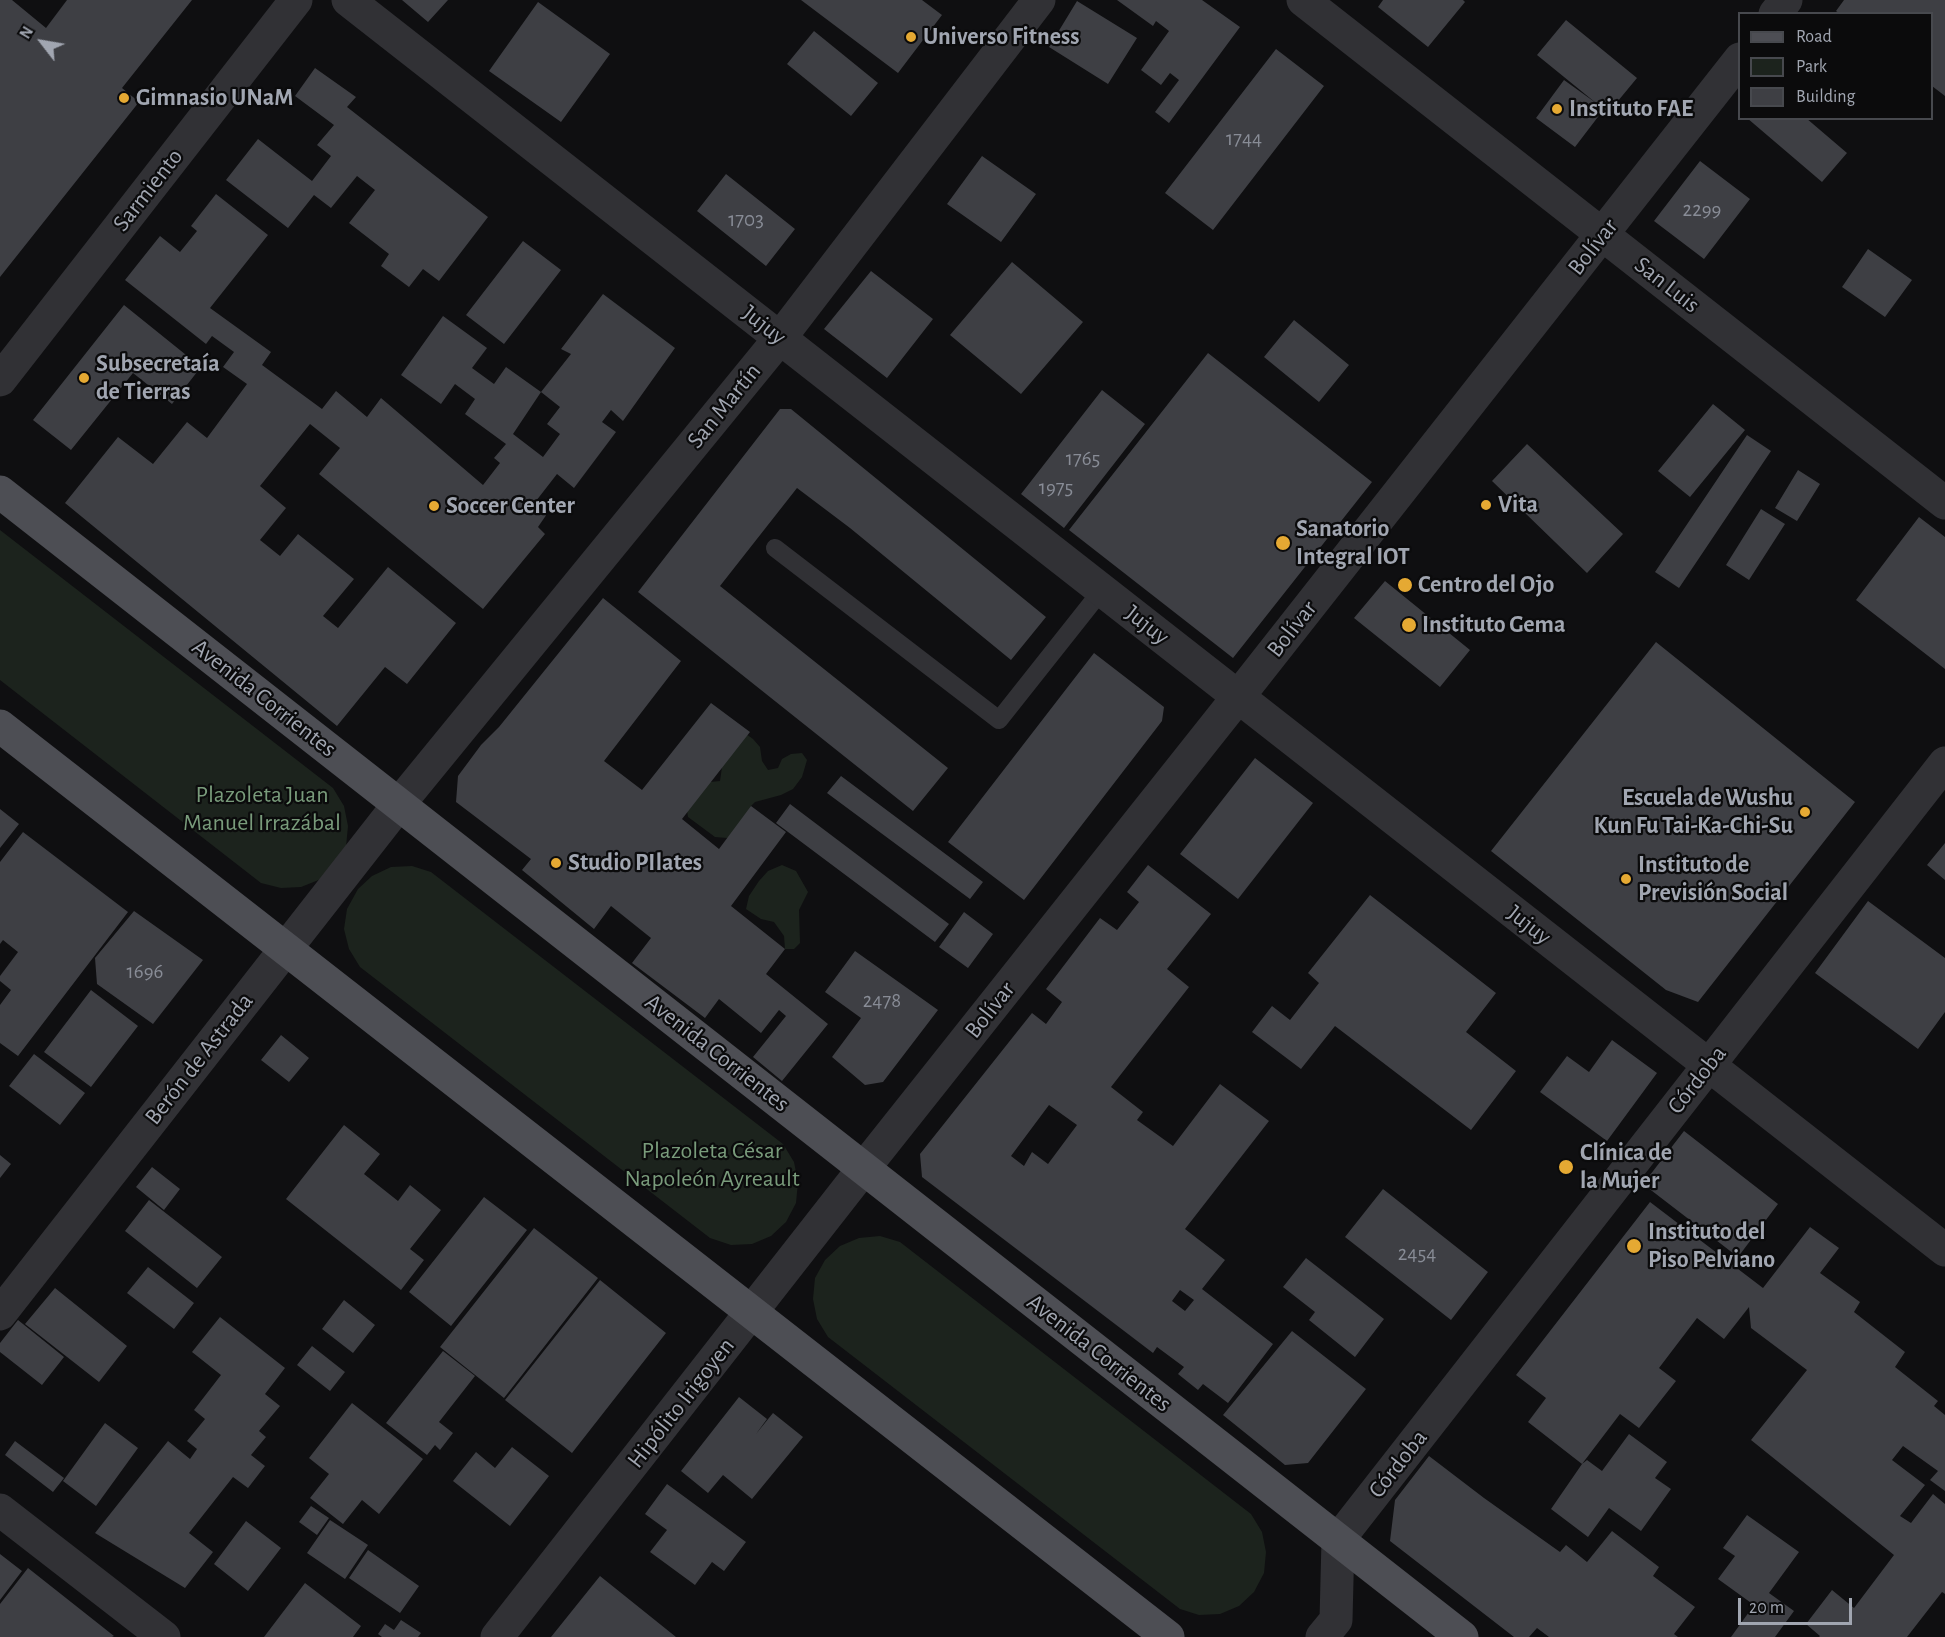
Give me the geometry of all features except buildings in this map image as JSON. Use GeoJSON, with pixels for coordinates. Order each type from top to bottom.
{"type":"FeatureCollection","features":[{"type":"Feature","properties":{"kind":"main road","name":"Avenida Corrientes"},"geometry":{"type":"LineString","coordinates":[[0,492],[1462,1637]]}},
{"type":"Feature","properties":{"kind":"main road"},"geometry":{"type":"LineString","coordinates":[[0,726],[1168,1637]]}},
{"type":"Feature","properties":{"kind":"street","name":"Sarmiento"},"geometry":{"type":"LineString","coordinates":[[0,380],[296,0]]}},
{"type":"Feature","properties":{"kind":"street","name":"Jujuy"},"geometry":{"type":"LineString","coordinates":[[348,0],[1945,1250]]}},
{"type":"Feature","properties":{"kind":"street","name":"San Martín"},"geometry":{"type":"LineString","coordinates":[[399,804],[780,338],[1039,0]]}},
{"type":"Feature","properties":{"kind":"street","name":"San Luis"},"geometry":{"type":"LineString","coordinates":[[1303,0],[1945,503]]}},
{"type":"Feature","properties":{"kind":"street"},"geometry":{"type":"LineString","coordinates":[[1777,12],[1786,0]]}},
{"type":"Feature","properties":{"kind":"street","name":"Bolívar"},"geometry":{"type":"LineString","coordinates":[[864,1168],[1738,62]]}},
{"type":"Feature","properties":{"kind":"street","name":"Córdoba"},"geometry":{"type":"LineString","coordinates":[[1338,1540],[1945,763]]}},
{"type":"Feature","properties":{"kind":"street","name":"Berón de Astrada"},"geometry":{"type":"LineString","coordinates":[[0,1314],[399,804]]}},
{"type":"Feature","properties":{"kind":"street","name":"Hipólito Irigoyen"},"geometry":{"type":"LineString","coordinates":[[497,1637],[864,1168]]}},
{"type":"Feature","properties":{"kind":"street"},"geometry":{"type":"LineString","coordinates":[[0,1510],[164,1637]]}},
{"type":"Feature","properties":{"kind":"street"},"geometry":{"type":"LineString","coordinates":[[1322,1637],[1336,1620],[1338,1540]]}},
{"type":"Feature","properties":{"kind":"lane"},"geometry":{"type":"LineString","coordinates":[[775,548],[999,720],[1102,590]]}},
{"type":"Feature","properties":{"kind":"green space","name":"Plazoleta Juan Manuel Irrazábal"},"geometry":{"type":"Polygon","coordinates":[[[0,530],[333,788],[344,806],[348,826],[346,847],[321,879],[301,887],[281,888],[261,883],[0,680],[0,530]]]}},
{"type":"Feature","properties":{"kind":"green space"},"geometry":{"type":"Polygon","coordinates":[[[742,731],[760,747],[762,761],[768,770],[778,768],[782,759],[791,754],[802,753],[807,760],[802,777],[793,789],[755,802],[751,806],[748,819],[737,836],[715,837],[688,817],[686,804],[710,782],[720,781],[722,767],[742,731]]]}},
{"type":"Feature","properties":{"kind":"green space"},"geometry":{"type":"Polygon","coordinates":[[[782,865],[796,871],[808,892],[799,910],[800,943],[794,949],[785,949],[784,936],[774,922],[761,919],[746,909],[749,896],[759,881],[768,871],[782,865]]]}},
{"type":"Feature","properties":{"kind":"green space","name":"Plazoleta César Napoleón Ayreault"},"geometry":{"type":"Polygon","coordinates":[[[412,866],[431,872],[783,1144],[794,1162],[798,1182],[796,1203],[786,1222],[771,1236],[752,1244],[731,1245],[710,1238],[360,967],[349,949],[344,929],[347,909],[358,889],[372,876],[391,867],[412,866]]]}},
{"type":"Feature","properties":{"kind":"green space"},"geometry":{"type":"Polygon","coordinates":[[[880,1236],[900,1242],[1251,1514],[1262,1532],[1266,1552],[1264,1573],[1254,1592],[1239,1606],[1220,1614],[1199,1615],[1180,1609],[828,1337],[817,1319],[813,1299],[815,1278],[825,1260],[840,1246],[859,1238],[880,1236]]]}},
{"type":"Feature","properties":{"kind":"place","name":"Universo Fitness"},"geometry":{"type":"Point","coordinates":[911,37]}},
{"type":"Feature","properties":{"kind":"place","name":"Gimnasio UNaM"},"geometry":{"type":"Point","coordinates":[124,98]}},
{"type":"Feature","properties":{"kind":"place","name":"Instituto FAE"},"geometry":{"type":"Point","coordinates":[1557,109]}},
{"type":"Feature","properties":{"kind":"place","name":"Subsecretaía de Tierras"},"geometry":{"type":"Point","coordinates":[84,378]}},
{"type":"Feature","properties":{"kind":"place","name":"Vita"},"geometry":{"type":"Point","coordinates":[1486,505]}},
{"type":"Feature","properties":{"kind":"place","name":"Soccer Center"},"geometry":{"type":"Point","coordinates":[434,506]}},
{"type":"Feature","properties":{"kind":"place","name":"Sanatorio Integral IOT"},"geometry":{"type":"Point","coordinates":[1283,543]}},
{"type":"Feature","properties":{"kind":"place","name":"Centro del Ojo"},"geometry":{"type":"Point","coordinates":[1405,585]}},
{"type":"Feature","properties":{"kind":"place","name":"Instituto Gema"},"geometry":{"type":"Point","coordinates":[1409,625]}},
{"type":"Feature","properties":{"kind":"place","name":"Escuela de Wushu Kun Fu Tai-Ka-Chi-Su"},"geometry":{"type":"Point","coordinates":[1805,812]}},
{"type":"Feature","properties":{"kind":"place","name":"Studio PIlates"},"geometry":{"type":"Point","coordinates":[556,863]}},
{"type":"Feature","properties":{"kind":"place","name":"Instituto de Previsión Social"},"geometry":{"type":"Point","coordinates":[1626,879]}},
{"type":"Feature","properties":{"kind":"place","name":"Clínica de la Mujer"},"geometry":{"type":"Point","coordinates":[1566,1167]}},
{"type":"Feature","properties":{"kind":"place","name":"Instituto del Piso Pelviano"},"geometry":{"type":"Point","coordinates":[1634,1246]}}]}
